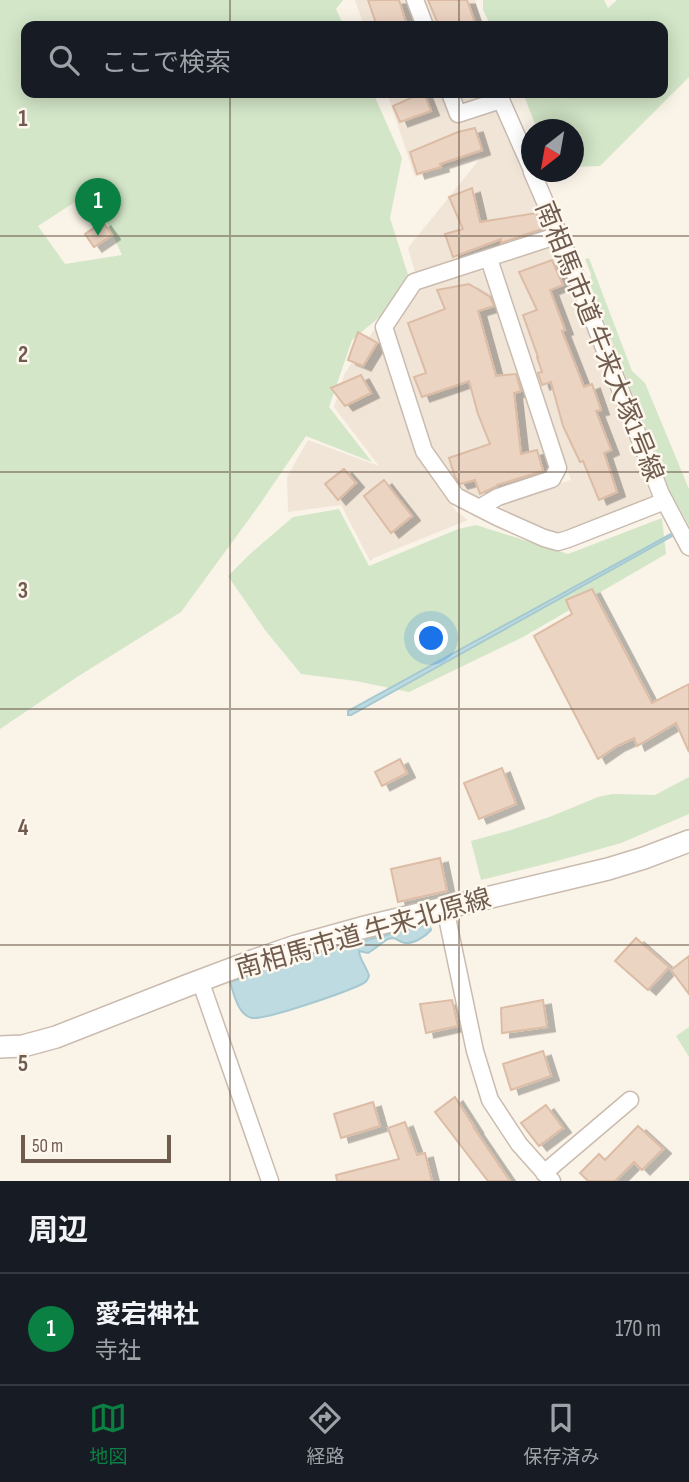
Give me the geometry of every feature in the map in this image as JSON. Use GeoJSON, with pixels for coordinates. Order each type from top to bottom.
{"type":"FeatureCollection","features":[{"type":"Feature","properties":{"kind":"street"},"geometry":{"type":"LineString","coordinates":[[415,0],[423,21]]}},
{"type":"Feature","properties":{"kind":"street","name":"南相馬市道 牛来大塚1号線"},"geometry":{"type":"LineString","coordinates":[[452,98],[458,114],[501,100],[521,146]]}},
{"type":"Feature","properties":{"kind":"street","name":"南相馬市道 牛来大塚1号線"},"geometry":{"type":"LineString","coordinates":[[537,182],[665,501],[689,547]]}},
{"type":"Feature","properties":{"kind":"street"},"geometry":{"type":"LineString","coordinates":[[559,236],[414,282],[384,327],[424,451],[456,496],[544,538],[558,541],[665,501]]}},
{"type":"Feature","properties":{"kind":"street"},"geometry":{"type":"LineString","coordinates":[[479,508],[498,497],[552,479],[558,468],[489,259]]}},
{"type":"Feature","properties":{"kind":"street","name":"南相馬市道 牛来北原線"},"geometry":{"type":"LineString","coordinates":[[0,1047],[23,1046],[56,1037],[200,980],[296,946],[608,869],[689,841]]}},
{"type":"Feature","properties":{"kind":"street"},"geometry":{"type":"LineString","coordinates":[[446,908],[475,1051],[489,1100],[519,1144],[548,1177],[630,1100]]}},
{"type":"Feature","properties":{"kind":"street"},"geometry":{"type":"LineString","coordinates":[[200,980],[270,1181]]}},
{"type":"Feature","properties":{"kind":"shaded area"},"geometry":{"type":"Polygon","coordinates":[[[355,0],[408,0],[416,21],[362,21],[355,0]]]}},
{"type":"Feature","properties":{"kind":"shaded area"},"geometry":{"type":"Polygon","coordinates":[[[422,0],[475,0],[482,21],[430,21],[422,0]]]}},
{"type":"Feature","properties":{"kind":"shaded area"},"geometry":{"type":"Polygon","coordinates":[[[389,98],[445,98],[454,120],[491,108],[501,117],[521,164],[521,182],[529,182],[548,228],[543,236],[416,276],[408,248],[482,156],[415,177],[389,98]]]}},
{"type":"Feature","properties":{"kind":"shaded area"},"geometry":{"type":"Polygon","coordinates":[[[460,98],[487,98],[463,106],[460,98]]]}},
{"type":"Feature","properties":{"kind":"shaded area"},"geometry":{"type":"Polygon","coordinates":[[[550,246],[557,251],[652,499],[555,533],[501,513],[503,502],[571,480],[497,266],[500,261],[550,246]]]}},
{"type":"Feature","properties":{"kind":"shaded area"},"geometry":{"type":"Polygon","coordinates":[[[478,269],[489,275],[550,466],[545,477],[473,498],[461,493],[430,447],[391,326],[416,288],[478,269]]]}},
{"type":"Feature","properties":{"kind":"shaded area"},"geometry":{"type":"Polygon","coordinates":[[[378,324],[418,454],[456,511],[468,520],[370,561],[341,505],[288,512],[287,477],[308,440],[379,466],[334,407],[345,373],[378,324]]]}},
{"type":"Feature","properties":{"kind":"green space"},"geometry":{"type":"Polygon","coordinates":[[[0,0],[343,0],[336,9],[342,21],[21,21],[21,98],[375,98],[402,158],[390,218],[409,278],[388,310],[352,340],[329,407],[372,462],[306,436],[181,612],[0,729],[0,0]],[[92,191],[38,226],[65,264],[122,255],[92,191]]]}},
{"type":"Feature","properties":{"kind":"green space"},"geometry":{"type":"Polygon","coordinates":[[[483,0],[604,0],[608,8],[617,0],[689,0],[689,77],[668,98],[668,21],[488,21],[483,10],[483,0]]]}},
{"type":"Feature","properties":{"kind":"green space"},"geometry":{"type":"Polygon","coordinates":[[[525,98],[668,98],[600,166],[584,167],[584,119],[533,119],[525,98]]]}},
{"type":"Feature","properties":{"kind":"green space"},"geometry":{"type":"Polygon","coordinates":[[[589,258],[632,371],[645,383],[689,489],[689,526],[670,491],[590,284],[591,274],[585,259],[589,258]]]}},
{"type":"Feature","properties":{"kind":"green space"},"geometry":{"type":"Polygon","coordinates":[[[339,509],[369,566],[458,529],[476,525],[568,554],[662,518],[666,554],[523,637],[409,692],[356,681],[301,674],[265,630],[228,576],[293,517],[339,509]]]}},
{"type":"Feature","properties":{"kind":"green space"},"geometry":{"type":"Polygon","coordinates":[[[689,777],[689,814],[621,843],[481,880],[471,841],[552,816],[598,797],[612,794],[655,795],[689,777]]]}},
{"type":"Feature","properties":{"kind":"green space"},"geometry":{"type":"Polygon","coordinates":[[[689,1027],[689,1057],[676,1036],[689,1027]]]}},
{"type":"Feature","properties":{"kind":"water"},"geometry":{"type":"Polygon","coordinates":[[[671,534],[672,536],[348,715],[348,711],[671,534]]]}},
{"type":"Feature","properties":{"kind":"water"},"geometry":{"type":"Polygon","coordinates":[[[429,924],[431,930],[415,941],[405,943],[391,938],[368,953],[359,951],[369,976],[362,984],[340,993],[289,1010],[252,1018],[243,1013],[235,998],[230,982],[309,955],[429,924]]]}},
{"type":"Feature","properties":{"kind":"building"},"geometry":{"type":"Polygon","coordinates":[[[368,0],[399,0],[405,21],[375,21],[368,0]]]}},
{"type":"Feature","properties":{"kind":"building"},"geometry":{"type":"Polygon","coordinates":[[[428,0],[467,0],[474,21],[437,21],[428,0]]]}},
{"type":"Feature","properties":{"kind":"building"},"geometry":{"type":"Polygon","coordinates":[[[411,98],[426,98],[431,111],[400,122],[393,106],[411,98]]]}},
{"type":"Feature","properties":{"kind":"building"},"geometry":{"type":"Polygon","coordinates":[[[475,128],[482,150],[417,174],[410,152],[458,132],[475,128]]]}},
{"type":"Feature","properties":{"kind":"building"},"geometry":{"type":"Polygon","coordinates":[[[472,188],[480,222],[536,213],[542,229],[501,243],[501,239],[453,257],[445,234],[463,229],[449,197],[472,188]]]}},
{"type":"Feature","properties":{"kind":"building"},"geometry":{"type":"Polygon","coordinates":[[[103,222],[112,235],[94,247],[85,234],[103,222]]]}},
{"type":"Feature","properties":{"kind":"building"},"geometry":{"type":"Polygon","coordinates":[[[552,260],[563,285],[550,290],[565,330],[562,331],[584,387],[592,384],[601,410],[596,411],[611,450],[604,453],[617,492],[599,500],[583,461],[580,462],[563,426],[551,382],[542,385],[538,373],[542,372],[538,357],[523,315],[537,310],[519,272],[552,260]]]}},
{"type":"Feature","properties":{"kind":"building"},"geometry":{"type":"Polygon","coordinates":[[[469,284],[490,297],[494,306],[478,311],[496,376],[516,374],[521,391],[514,393],[521,454],[537,450],[543,471],[497,485],[480,494],[475,480],[460,484],[449,458],[490,444],[469,381],[422,397],[414,377],[426,373],[408,323],[445,309],[437,290],[469,284]]]}},
{"type":"Feature","properties":{"kind":"building"},"geometry":{"type":"Polygon","coordinates":[[[358,332],[377,343],[363,366],[348,360],[358,332]]]}},
{"type":"Feature","properties":{"kind":"building"},"geometry":{"type":"Polygon","coordinates":[[[361,375],[371,393],[345,406],[331,388],[361,375]]]}},
{"type":"Feature","properties":{"kind":"building"},"geometry":{"type":"Polygon","coordinates":[[[344,469],[356,483],[338,500],[325,484],[344,469]]]}},
{"type":"Feature","properties":{"kind":"building"},"geometry":{"type":"Polygon","coordinates":[[[384,480],[412,516],[391,533],[364,496],[384,480]]]}},
{"type":"Feature","properties":{"kind":"building"},"geometry":{"type":"Polygon","coordinates":[[[592,589],[652,703],[689,684],[689,752],[676,723],[637,746],[634,738],[598,759],[534,636],[572,614],[566,600],[592,589]]]}},
{"type":"Feature","properties":{"kind":"building"},"geometry":{"type":"Polygon","coordinates":[[[400,759],[407,773],[382,786],[375,772],[400,759]]]}},
{"type":"Feature","properties":{"kind":"building"},"geometry":{"type":"Polygon","coordinates":[[[502,768],[516,804],[479,819],[464,783],[502,768]]]}},
{"type":"Feature","properties":{"kind":"building"},"geometry":{"type":"Polygon","coordinates":[[[440,858],[447,891],[398,902],[391,869],[440,858]]]}},
{"type":"Feature","properties":{"kind":"building"},"geometry":{"type":"Polygon","coordinates":[[[636,938],[669,967],[648,990],[615,961],[636,938]]]}},
{"type":"Feature","properties":{"kind":"building"},"geometry":{"type":"Polygon","coordinates":[[[689,956],[689,994],[671,970],[689,956]]]}},
{"type":"Feature","properties":{"kind":"building"},"geometry":{"type":"Polygon","coordinates":[[[452,1000],[458,1026],[426,1033],[420,1004],[452,1000]]]}},
{"type":"Feature","properties":{"kind":"building"},"geometry":{"type":"Polygon","coordinates":[[[543,1000],[547,1027],[502,1033],[501,1008],[543,1000]]]}},
{"type":"Feature","properties":{"kind":"building"},"geometry":{"type":"Polygon","coordinates":[[[543,1051],[551,1076],[511,1090],[503,1064],[543,1051]]]}},
{"type":"Feature","properties":{"kind":"building"},"geometry":{"type":"Polygon","coordinates":[[[455,1097],[510,1181],[488,1181],[435,1112],[455,1097]]]}},
{"type":"Feature","properties":{"kind":"building"},"geometry":{"type":"Polygon","coordinates":[[[373,1102],[380,1126],[341,1138],[334,1114],[373,1102]]]}},
{"type":"Feature","properties":{"kind":"building"},"geometry":{"type":"Polygon","coordinates":[[[546,1105],[563,1128],[539,1146],[521,1123],[546,1105]]]}},
{"type":"Feature","properties":{"kind":"building"},"geometry":{"type":"Polygon","coordinates":[[[405,1122],[417,1155],[425,1153],[432,1181],[337,1181],[336,1175],[399,1159],[388,1128],[405,1122]]]}},
{"type":"Feature","properties":{"kind":"building"},"geometry":{"type":"Polygon","coordinates":[[[638,1126],[663,1149],[642,1170],[634,1162],[615,1181],[588,1181],[580,1173],[599,1154],[605,1160],[638,1126]]]}},
{"type":"Feature","properties":{"kind":"place","name":"愛宕神社"},"geometry":{"type":"Point","coordinates":[98,236]}}]}
